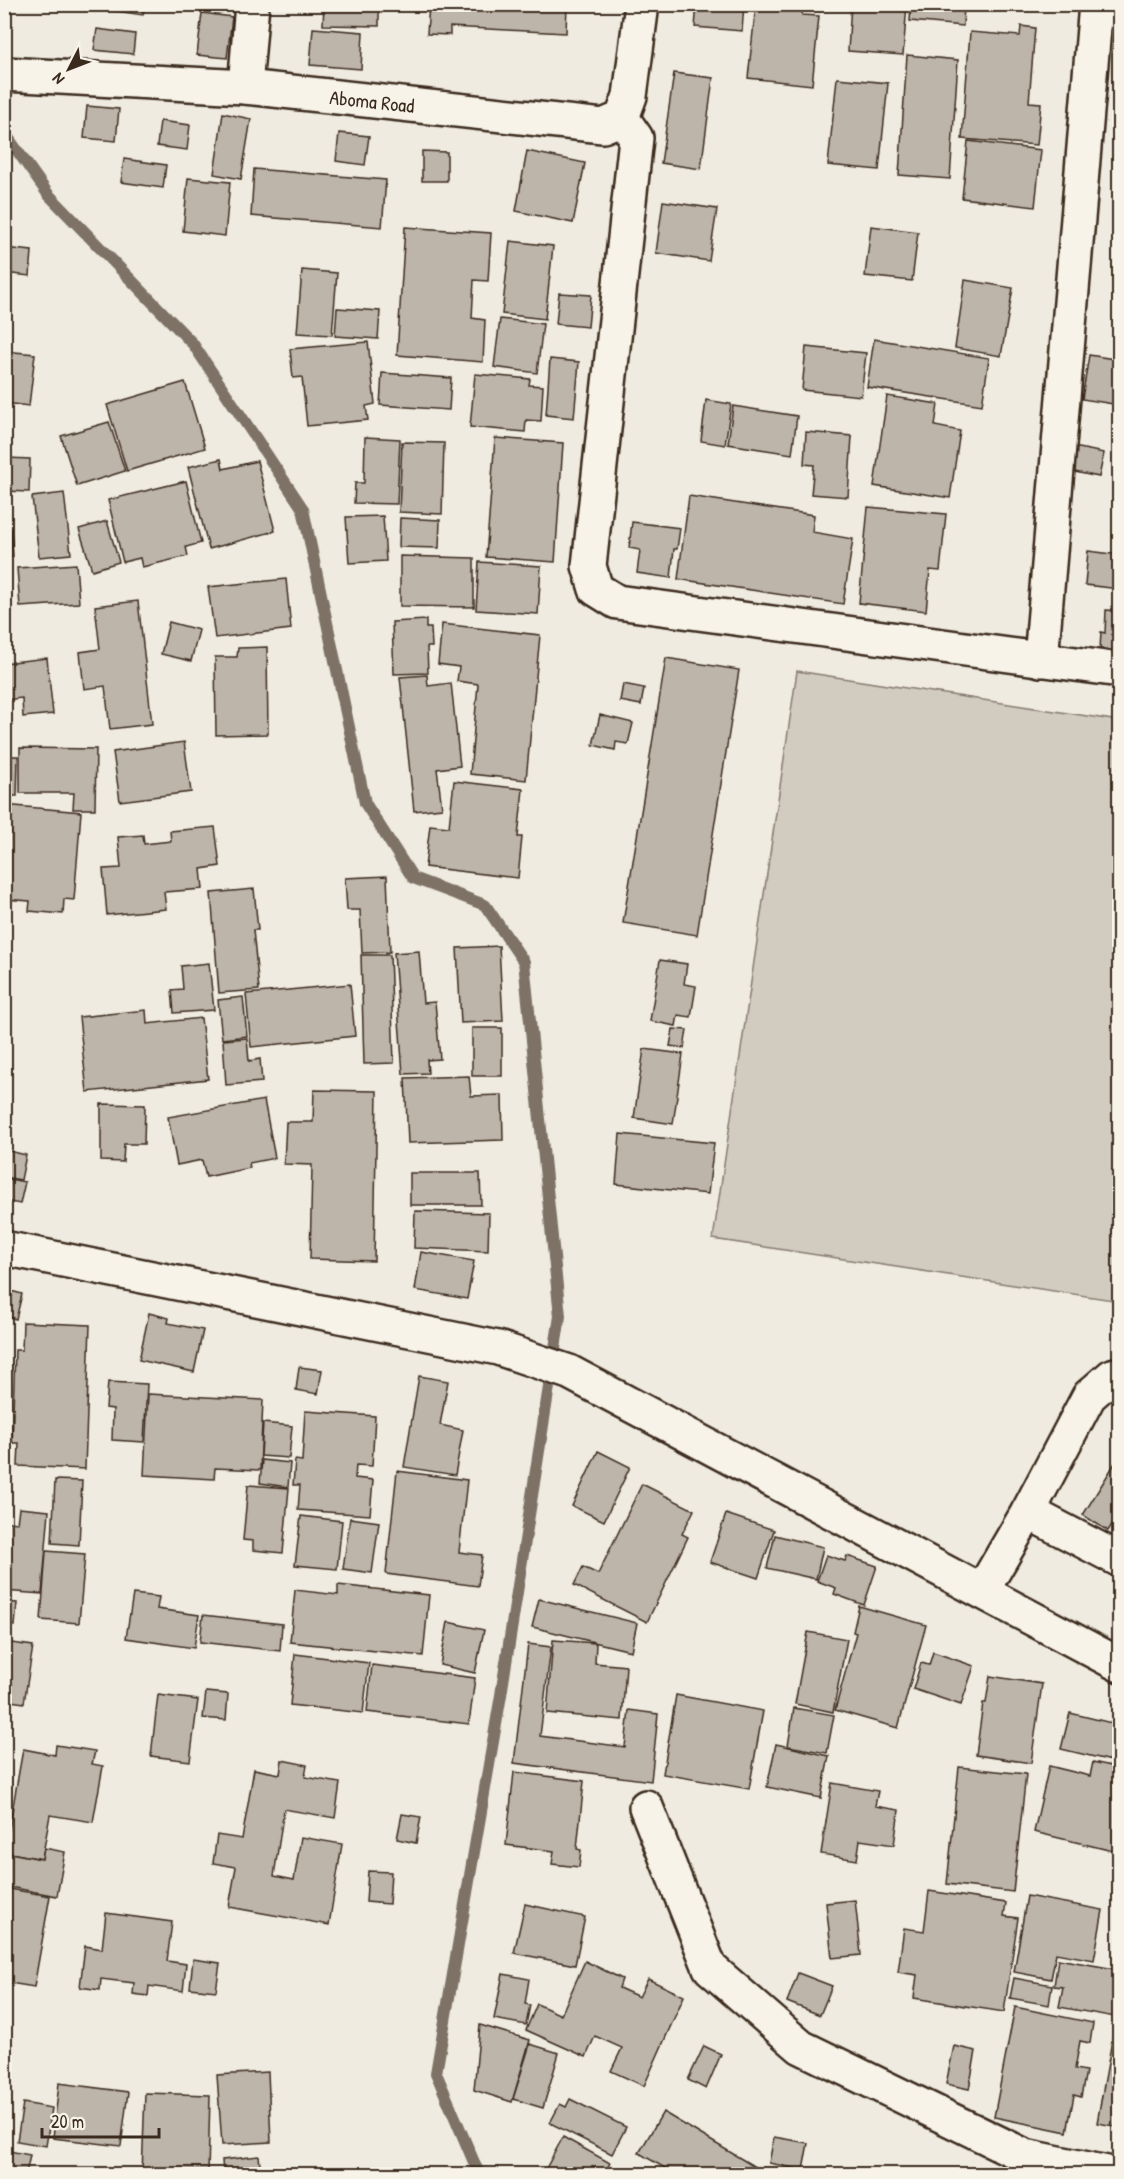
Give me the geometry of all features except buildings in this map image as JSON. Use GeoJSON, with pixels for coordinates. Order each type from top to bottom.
{"type":"FeatureCollection","features":[{"type":"Feature","properties":{"kind":"street"},"geometry":{"type":"LineString","coordinates":[[245,87],[252,4]]}},
{"type":"Feature","properties":{"kind":"street"},"geometry":{"type":"LineString","coordinates":[[642,4],[630,96],[622,118],[636,138],[589,566],[596,589],[617,602],[1119,670]]}},
{"type":"Feature","properties":{"kind":"street"},"geometry":{"type":"LineString","coordinates":[[1041,660],[1096,4]]}},
{"type":"Feature","properties":{"kind":"street","name":"Aboma Road"},"geometry":{"type":"LineString","coordinates":[[6,74],[245,87],[603,126],[622,118]]}},
{"type":"Feature","properties":{"kind":"street"},"geometry":{"type":"LineString","coordinates":[[4,1248],[498,1348],[568,1372],[1119,1665]]}},
{"type":"Feature","properties":{"kind":"street"},"geometry":{"type":"LineString","coordinates":[[982,1591],[1028,1512],[1089,1396],[1112,1376],[1119,1374]]}},
{"type":"Feature","properties":{"kind":"street"},"geometry":{"type":"LineString","coordinates":[[1028,1512],[1119,1560]]}},
{"type":"Feature","properties":{"kind":"street"},"geometry":{"type":"LineString","coordinates":[[646,1807],[710,1968],[801,2048],[1025,2156],[1112,2175]]}},
{"type":"Feature","properties":{"kind":"shaded area"},"geometry":{"type":"Polygon","coordinates":[[[797,671],[1119,721],[1119,1301],[713,1239],[797,671]]]}},
{"type":"Feature","properties":{"kind":"waterway"},"geometry":{"type":"LineString","coordinates":[[4,132],[48,194],[193,344],[303,509],[365,803],[413,878],[485,905],[524,962],[560,1316],[501,1695],[436,2073],[479,2174]]}}]}
